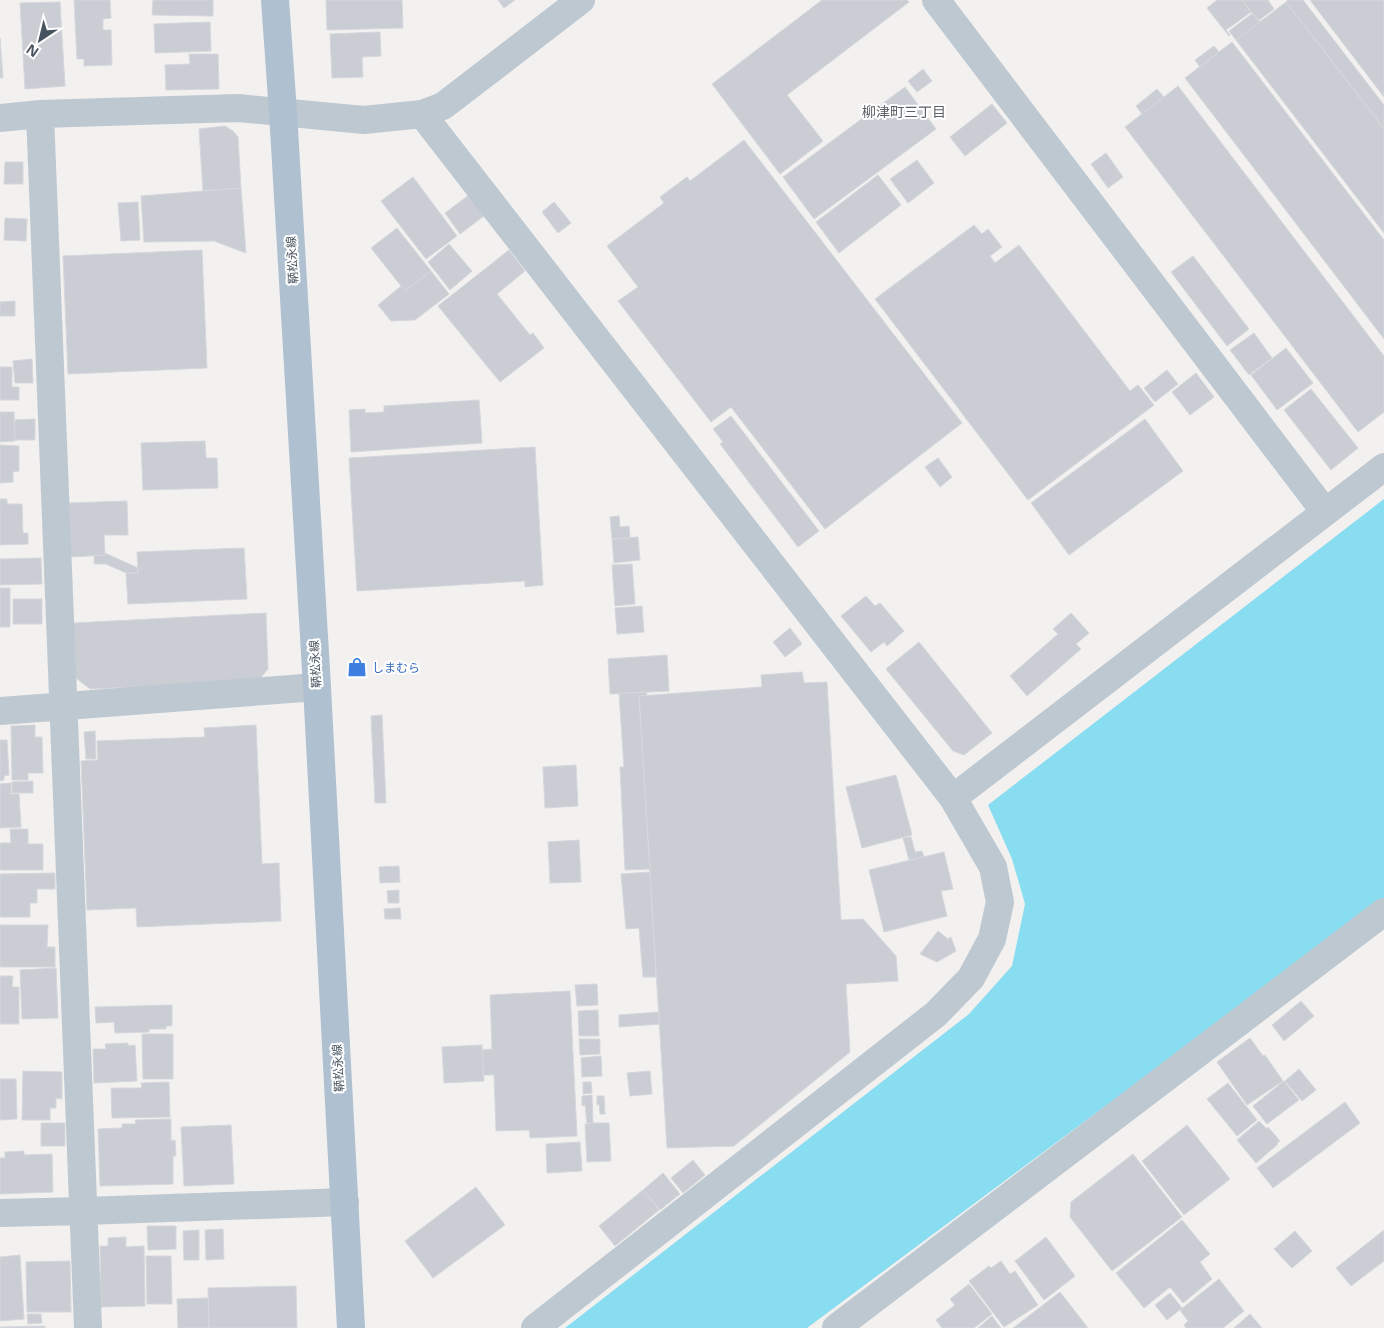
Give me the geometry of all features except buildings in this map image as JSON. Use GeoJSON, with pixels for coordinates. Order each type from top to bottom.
{"type":"FeatureCollection","features":[{"type":"Feature","properties":{"kind":"main road","name":"鞆松永線"},"geometry":{"type":"LineString","coordinates":[[275,0],[317,688],[351,1328]]}},
{"type":"Feature","properties":{"kind":"street"},"geometry":{"type":"LineString","coordinates":[[0,118],[40,114],[238,108],[364,120],[422,114],[443,106],[582,0]]}},
{"type":"Feature","properties":{"kind":"street"},"geometry":{"type":"LineString","coordinates":[[936,0],[1325,512]]}},
{"type":"Feature","properties":{"kind":"street"},"geometry":{"type":"LineString","coordinates":[[40,114],[88,1328]]}},
{"type":"Feature","properties":{"kind":"street"},"geometry":{"type":"LineString","coordinates":[[422,114],[953,798],[993,867],[1000,902],[992,939],[971,978],[936,1014],[536,1328]]}},
{"type":"Feature","properties":{"kind":"street"},"geometry":{"type":"LineString","coordinates":[[953,798],[1384,467]]}},
{"type":"Feature","properties":{"kind":"street"},"geometry":{"type":"LineString","coordinates":[[0,711],[317,688]]}},
{"type":"Feature","properties":{"kind":"street"},"geometry":{"type":"LineString","coordinates":[[836,1328],[1384,912]]}},
{"type":"Feature","properties":{"kind":"street"},"geometry":{"type":"LineString","coordinates":[[0,1213],[345,1202]]}},
{"type":"Feature","properties":{"kind":"water"},"geometry":{"type":"Polygon","coordinates":[[[1384,499],[1384,899],[807,1328],[565,1328],[969,1014],[1012,966],[1025,904],[1012,859],[988,805],[1384,499]]]}},
{"type":"Feature","properties":{"kind":"place","name":"しまむら"},"geometry":{"type":"Point","coordinates":[357,667]}},
{"type":"Feature","properties":{"kind":"district","name":"柳津町三丁目"},"geometry":{"type":"Point","coordinates":[904,111]}}]}
